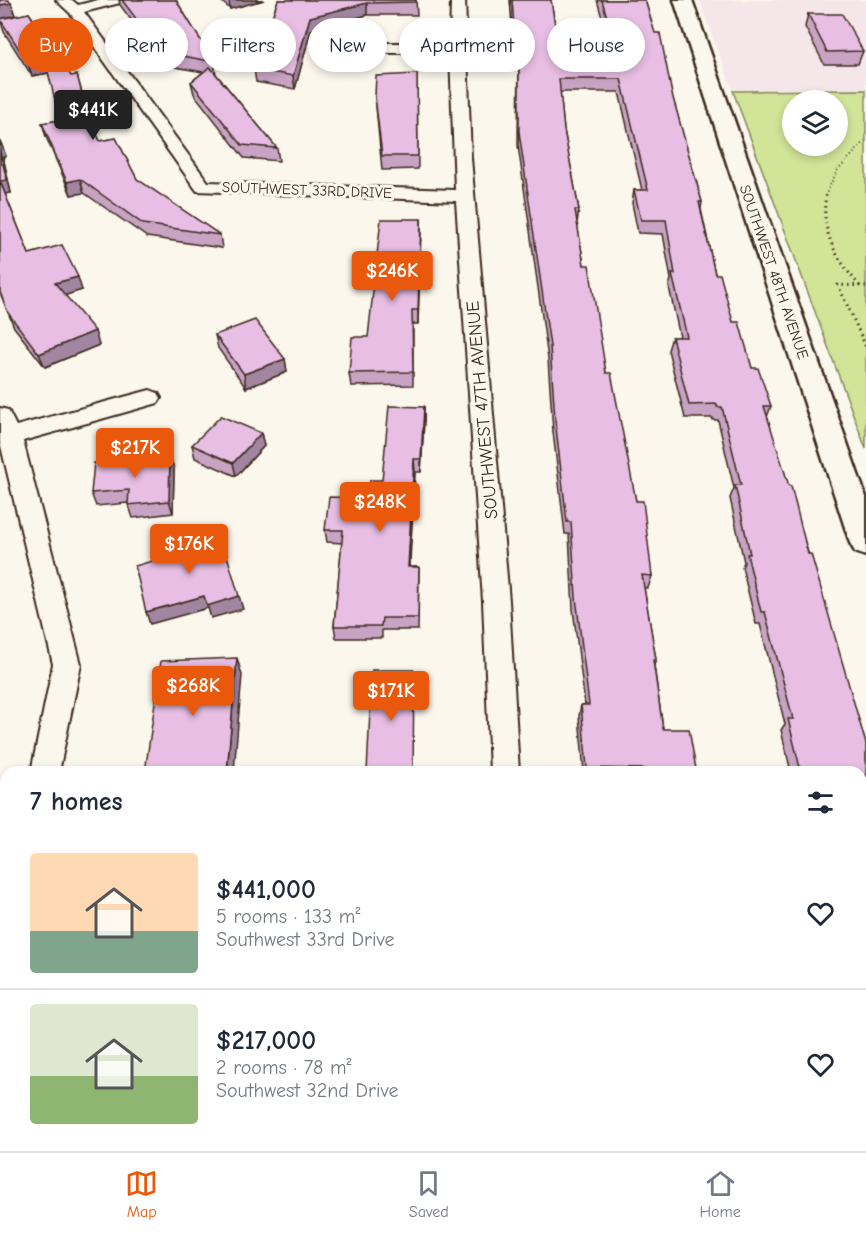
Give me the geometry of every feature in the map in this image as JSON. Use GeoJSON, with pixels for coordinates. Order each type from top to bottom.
{"type":"FeatureCollection","features":[{"type":"Feature","properties":{"kind":"street"},"geometry":{"type":"LineString","coordinates":[[69,5],[115,0]]}},
{"type":"Feature","properties":{"kind":"street","name":"SOUTHWEST 47TH AVENUE"},"geometry":{"type":"LineString","coordinates":[[458,0],[458,18]]}},
{"type":"Feature","properties":{"kind":"street","name":"SOUTHWEST 48TH AVENUE"},"geometry":{"type":"LineString","coordinates":[[682,0],[866,543]]}},
{"type":"Feature","properties":{"kind":"street","name":"SOUTHWEST 33RD DRIVE"},"geometry":{"type":"LineString","coordinates":[[69,5],[203,187],[465,196]]}},
{"type":"Feature","properties":{"kind":"street","name":"SOUTHWEST 47TH AVENUE"},"geometry":{"type":"LineString","coordinates":[[458,72],[465,196],[501,651],[505,766]]}},
{"type":"Feature","properties":{"kind":"street"},"geometry":{"type":"LineString","coordinates":[[46,766],[67,664],[5,426],[150,398]]}},
{"type":"Feature","properties":{"kind":"path"},"geometry":{"type":"LineString","coordinates":[[860,286],[844,270],[831,246],[824,220],[824,203],[831,181],[866,140]]}},
{"type":"Feature","properties":{"kind":"path"},"geometry":{"type":"LineString","coordinates":[[866,286],[838,285],[866,347]]}},
{"type":"Feature","properties":{"kind":"shaded area"},"geometry":{"type":"Polygon","coordinates":[[[699,0],[866,0],[866,90],[733,91],[699,0]]]}},
{"type":"Feature","properties":{"kind":"green space"},"geometry":{"type":"Polygon","coordinates":[[[848,90],[866,90],[866,449],[733,91],[782,91],[782,156],[848,156],[848,90]]]}},
{"type":"Feature","properties":{"kind":"building"},"geometry":{"type":"Polygon","coordinates":[[[0,0],[8,0],[11,3],[0,5],[0,0]]]}},
{"type":"Feature","properties":{"kind":"building"},"geometry":{"type":"Polygon","coordinates":[[[122,0],[176,0],[187,18],[136,18],[122,0]]]}},
{"type":"Feature","properties":{"kind":"building"},"geometry":{"type":"Polygon","coordinates":[[[278,0],[416,0],[416,2],[367,3],[308,18],[296,66],[296,18],[272,18],[278,0]]]}},
{"type":"Feature","properties":{"kind":"building"},"geometry":{"type":"Polygon","coordinates":[[[512,0],[551,0],[554,18],[547,18],[547,72],[645,72],[645,18],[607,18],[602,0],[645,0],[655,33],[660,33],[672,94],[702,202],[699,202],[715,274],[720,274],[733,322],[739,322],[752,368],[758,368],[771,406],[764,406],[789,486],[791,486],[808,554],[811,554],[866,744],[866,766],[800,766],[788,719],[793,719],[765,612],[761,612],[747,554],[750,554],[735,485],[741,485],[722,407],[717,407],[717,404],[689,405],[672,337],[687,337],[672,274],[675,274],[666,220],[641,220],[634,190],[648,190],[621,79],[559,79],[564,130],[579,210],[575,210],[584,265],[589,265],[606,373],[611,373],[636,501],[643,501],[652,576],[642,575],[656,660],[653,660],[663,729],[689,729],[695,766],[587,766],[581,705],[589,705],[576,597],[571,522],[567,522],[555,419],[550,346],[519,132],[519,72],[535,72],[535,18],[513,18],[512,0]]]}},
{"type":"Feature","properties":{"kind":"building"},"geometry":{"type":"Polygon","coordinates":[[[29,13],[32,18],[18,18],[18,47],[0,19],[29,13]]]}},
{"type":"Feature","properties":{"kind":"building"},"geometry":{"type":"Polygon","coordinates":[[[808,14],[842,14],[863,51],[827,52],[808,14]]]}},
{"type":"Feature","properties":{"kind":"building"},"geometry":{"type":"Polygon","coordinates":[[[188,20],[200,39],[200,59],[188,57],[188,20]]]}},
{"type":"Feature","properties":{"kind":"building"},"geometry":{"type":"Polygon","coordinates":[[[48,72],[68,72],[71,76],[77,75],[88,116],[100,141],[116,138],[137,179],[220,235],[143,224],[80,179],[67,182],[42,123],[60,120],[48,72]]]}},
{"type":"Feature","properties":{"kind":"building"},"geometry":{"type":"Polygon","coordinates":[[[204,72],[214,72],[277,148],[242,145],[191,82],[204,72]]]}},
{"type":"Feature","properties":{"kind":"building"},"geometry":{"type":"Polygon","coordinates":[[[271,72],[294,72],[293,76],[271,72]]]}},
{"type":"Feature","properties":{"kind":"building"},"geometry":{"type":"Polygon","coordinates":[[[417,74],[418,156],[382,156],[375,96],[376,76],[417,74]]]}},
{"type":"Feature","properties":{"kind":"building"},"geometry":{"type":"Polygon","coordinates":[[[0,152],[7,180],[0,181],[0,152]]]}},
{"type":"Feature","properties":{"kind":"building"},"geometry":{"type":"Polygon","coordinates":[[[0,181],[29,254],[62,245],[78,277],[55,283],[95,331],[39,354],[8,313],[0,292],[0,181]]]}},
{"type":"Feature","properties":{"kind":"building"},"geometry":{"type":"Polygon","coordinates":[[[381,219],[421,219],[418,310],[412,310],[413,372],[349,373],[352,337],[368,337],[381,219]]]}},
{"type":"Feature","properties":{"kind":"building"},"geometry":{"type":"Polygon","coordinates":[[[255,320],[285,359],[244,374],[215,335],[255,320]]]}},
{"type":"Feature","properties":{"kind":"building"},"geometry":{"type":"Polygon","coordinates":[[[389,406],[424,407],[421,459],[414,459],[408,567],[419,567],[418,618],[382,618],[381,626],[334,626],[343,530],[325,530],[329,497],[368,498],[370,480],[382,480],[389,406]]]}},
{"type":"Feature","properties":{"kind":"building"},"geometry":{"type":"Polygon","coordinates":[[[221,416],[261,433],[233,463],[192,445],[221,416]]]}},
{"type":"Feature","properties":{"kind":"building"},"geometry":{"type":"Polygon","coordinates":[[[170,456],[169,501],[128,505],[129,490],[91,493],[94,463],[170,456]]]}},
{"type":"Feature","properties":{"kind":"building"},"geometry":{"type":"Polygon","coordinates":[[[220,532],[239,596],[207,606],[204,596],[146,612],[135,566],[176,554],[173,545],[220,532]]]}},
{"type":"Feature","properties":{"kind":"building"},"geometry":{"type":"Polygon","coordinates":[[[237,658],[228,766],[146,766],[161,661],[237,658]]]}},
{"type":"Feature","properties":{"kind":"building"},"geometry":{"type":"Polygon","coordinates":[[[372,670],[414,670],[413,766],[367,766],[372,670]]]}}]}
